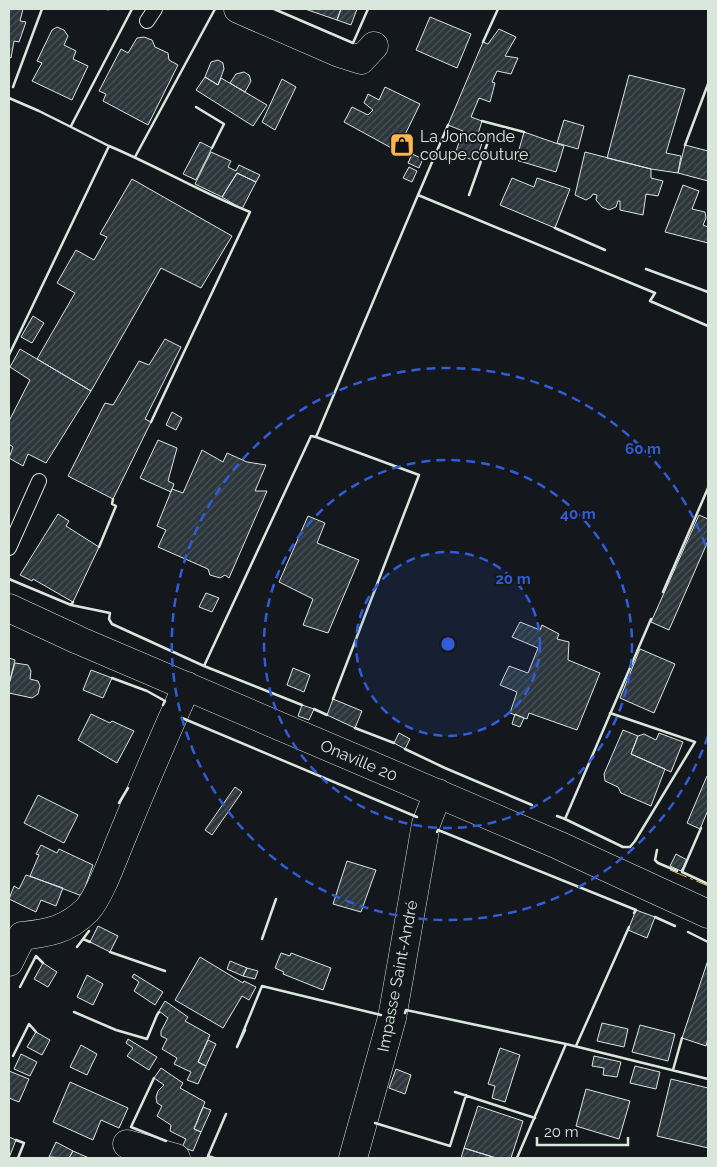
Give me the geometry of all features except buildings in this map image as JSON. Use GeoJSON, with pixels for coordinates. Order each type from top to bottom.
{"type":"FeatureCollection","features":[{"type":"Feature","properties":{"kind":"street"},"geometry":{"type":"LineString","coordinates":[[238,9],[339,53],[361,60],[374,46]]}},
{"type":"Feature","properties":{"kind":"street","name":"Onaville 20"},"geometry":{"type":"LineString","coordinates":[[9,608],[78,640],[558,845],[708,914]]}},
{"type":"Feature","properties":{"kind":"street"},"geometry":{"type":"LineString","coordinates":[[9,962],[22,936],[49,933],[69,925],[88,908],[102,884],[163,736],[187,686]]}},
{"type":"Feature","properties":{"kind":"street","name":"Impasse Saint-André"},"geometry":{"type":"LineString","coordinates":[[353,1158],[392,1018],[426,824],[438,793]]}},
{"type":"Feature","properties":{"kind":"street"},"geometry":{"type":"LineString","coordinates":[[126,1144],[176,1158]]}},
{"type":"Feature","properties":{"kind":"lane"},"geometry":{"type":"LineString","coordinates":[[9,548],[39,481]]}},
{"type":"Feature","properties":{"kind":"wall"},"geometry":{"type":"LineString","coordinates":[[13,87],[42,9]]}},
{"type":"Feature","properties":{"kind":"wall"},"geometry":{"type":"LineString","coordinates":[[71,126],[132,9]]}},
{"type":"Feature","properties":{"kind":"wall"},"geometry":{"type":"LineString","coordinates":[[135,157],[215,9]]}},
{"type":"Feature","properties":{"kind":"wall"},"geometry":{"type":"LineString","coordinates":[[274,9],[353,43],[368,9]]}},
{"type":"Feature","properties":{"kind":"wall"},"geometry":{"type":"LineString","coordinates":[[483,42],[498,9]]}},
{"type":"Feature","properties":{"kind":"wall"},"geometry":{"type":"LineString","coordinates":[[685,145],[708,84]]}},
{"type":"Feature","properties":{"kind":"wall"},"geometry":{"type":"LineString","coordinates":[[9,98],[109,146],[9,355]]}},
{"type":"Feature","properties":{"kind":"wall"},"geometry":{"type":"LineString","coordinates":[[196,107],[224,124],[212,148]]}},
{"type":"Feature","properties":{"kind":"wall"},"geometry":{"type":"LineString","coordinates":[[482,121],[524,132]]}},
{"type":"Feature","properties":{"kind":"wall"},"geometry":{"type":"LineString","coordinates":[[418,195],[448,125]]}},
{"type":"Feature","properties":{"kind":"wall"},"geometry":{"type":"LineString","coordinates":[[469,195],[490,136]]}},
{"type":"Feature","properties":{"kind":"wall"},"geometry":{"type":"LineString","coordinates":[[109,146],[250,212],[151,422]]}},
{"type":"Feature","properties":{"kind":"wall"},"geometry":{"type":"LineString","coordinates":[[333,699],[419,475],[316,437],[418,195],[655,293],[650,301],[708,326]]}},
{"type":"Feature","properties":{"kind":"wall"},"geometry":{"type":"LineString","coordinates":[[555,228],[605,250]]}},
{"type":"Feature","properties":{"kind":"wall"},"geometry":{"type":"LineString","coordinates":[[646,269],[708,292]]}},
{"type":"Feature","properties":{"kind":"wall"},"geometry":{"type":"LineString","coordinates":[[204,666],[311,436],[316,437]]}},
{"type":"Feature","properties":{"kind":"wall"},"geometry":{"type":"LineString","coordinates":[[663,592],[708,488]]}},
{"type":"Feature","properties":{"kind":"wall"},"geometry":{"type":"LineString","coordinates":[[99,547],[116,506],[112,504],[113,499]]}},
{"type":"Feature","properties":{"kind":"wall"},"geometry":{"type":"LineString","coordinates":[[9,579],[71,605]]}},
{"type":"Feature","properties":{"kind":"wall"},"geometry":{"type":"LineString","coordinates":[[73,602],[71,605],[110,613],[109,619],[112,624],[204,666],[302,705]]}},
{"type":"Feature","properties":{"kind":"wall"},"geometry":{"type":"LineString","coordinates":[[557,816],[565,819],[651,619]]}},
{"type":"Feature","properties":{"kind":"wall"},"geometry":{"type":"LineString","coordinates":[[112,678],[147,691],[165,701],[163,705]]}},
{"type":"Feature","properties":{"kind":"wall"},"geometry":{"type":"LineString","coordinates":[[314,709],[327,715]]}},
{"type":"Feature","properties":{"kind":"wall"},"geometry":{"type":"LineString","coordinates":[[565,819],[623,847],[630,847],[695,742],[610,713]]}},
{"type":"Feature","properties":{"kind":"wall"},"geometry":{"type":"LineString","coordinates":[[182,718],[417,817]]}},
{"type":"Feature","properties":{"kind":"wall"},"geometry":{"type":"LineString","coordinates":[[355,728],[394,743]]}},
{"type":"Feature","properties":{"kind":"wall"},"geometry":{"type":"LineString","coordinates":[[405,749],[532,805]]}},
{"type":"Feature","properties":{"kind":"wall"},"geometry":{"type":"LineString","coordinates":[[119,803],[128,788]]}},
{"type":"Feature","properties":{"kind":"wall"},"geometry":{"type":"LineString","coordinates":[[701,828],[682,872],[708,884]]}},
{"type":"Feature","properties":{"kind":"wall"},"geometry":{"type":"LineString","coordinates":[[437,832],[438,830],[636,910],[634,913]]}},
{"type":"Feature","properties":{"kind":"wall"},"geometry":{"type":"LineString","coordinates":[[657,850],[655,860],[677,871]]}},
{"type":"Feature","properties":{"kind":"wall"},"geometry":{"type":"LineString","coordinates":[[262,939],[276,899]]}},
{"type":"Feature","properties":{"kind":"wall"},"geometry":{"type":"LineString","coordinates":[[655,917],[675,926]]}},
{"type":"Feature","properties":{"kind":"wall"},"geometry":{"type":"LineString","coordinates":[[576,1046],[629,927]]}},
{"type":"Feature","properties":{"kind":"wall"},"geometry":{"type":"LineString","coordinates":[[89,931],[83,939],[90,942]]}},
{"type":"Feature","properties":{"kind":"wall"},"geometry":{"type":"LineString","coordinates":[[688,932],[708,942]]}},
{"type":"Feature","properties":{"kind":"wall"},"geometry":{"type":"LineString","coordinates":[[77,947],[83,939]]}},
{"type":"Feature","properties":{"kind":"wall"},"geometry":{"type":"LineString","coordinates":[[110,952],[165,971]]}},
{"type":"Feature","properties":{"kind":"wall"},"geometry":{"type":"LineString","coordinates":[[20,987],[36,956],[43,963]]}},
{"type":"Feature","properties":{"kind":"wall"},"geometry":{"type":"LineString","coordinates":[[245,1030],[237,1047],[262,986],[381,1015]]}},
{"type":"Feature","properties":{"kind":"wall"},"geometry":{"type":"LineString","coordinates":[[405,1013],[406,1010],[566,1044]]}},
{"type":"Feature","properties":{"kind":"wall"},"geometry":{"type":"LineString","coordinates":[[74,1012],[116,1030],[147,1039],[159,1012]]}},
{"type":"Feature","properties":{"kind":"wall"},"geometry":{"type":"LineString","coordinates":[[13,1056],[29,1024],[36,1032]]}},
{"type":"Feature","properties":{"kind":"wall"},"geometry":{"type":"LineString","coordinates":[[673,1070],[682,1038]]}},
{"type":"Feature","properties":{"kind":"wall"},"geometry":{"type":"LineString","coordinates":[[517,1158],[566,1044],[708,1079]]}},
{"type":"Feature","properties":{"kind":"wall"},"geometry":{"type":"LineString","coordinates":[[154,1078],[131,1127],[166,1141]]}},
{"type":"Feature","properties":{"kind":"wall"},"geometry":{"type":"LineString","coordinates":[[455,1092],[535,1118]]}},
{"type":"Feature","properties":{"kind":"wall"},"geometry":{"type":"LineString","coordinates":[[375,1123],[450,1146],[466,1095]]}},
{"type":"Feature","properties":{"kind":"wall"},"geometry":{"type":"LineString","coordinates":[[214,1158],[208,1156],[226,1114]]}},
{"type":"Feature","properties":{"kind":"wall"},"geometry":{"type":"LineString","coordinates":[[16,1140],[24,1143],[18,1158]]}},
{"type":"Feature","properties":{"kind":"power"},"geometry":{"type":"LineString","coordinates":[[670,870],[708,886]]}},
{"type":"Feature","properties":{"kind":"place","name":"La Jonconde coupe couture"},"geometry":{"type":"Point","coordinates":[402,145]}}]}
